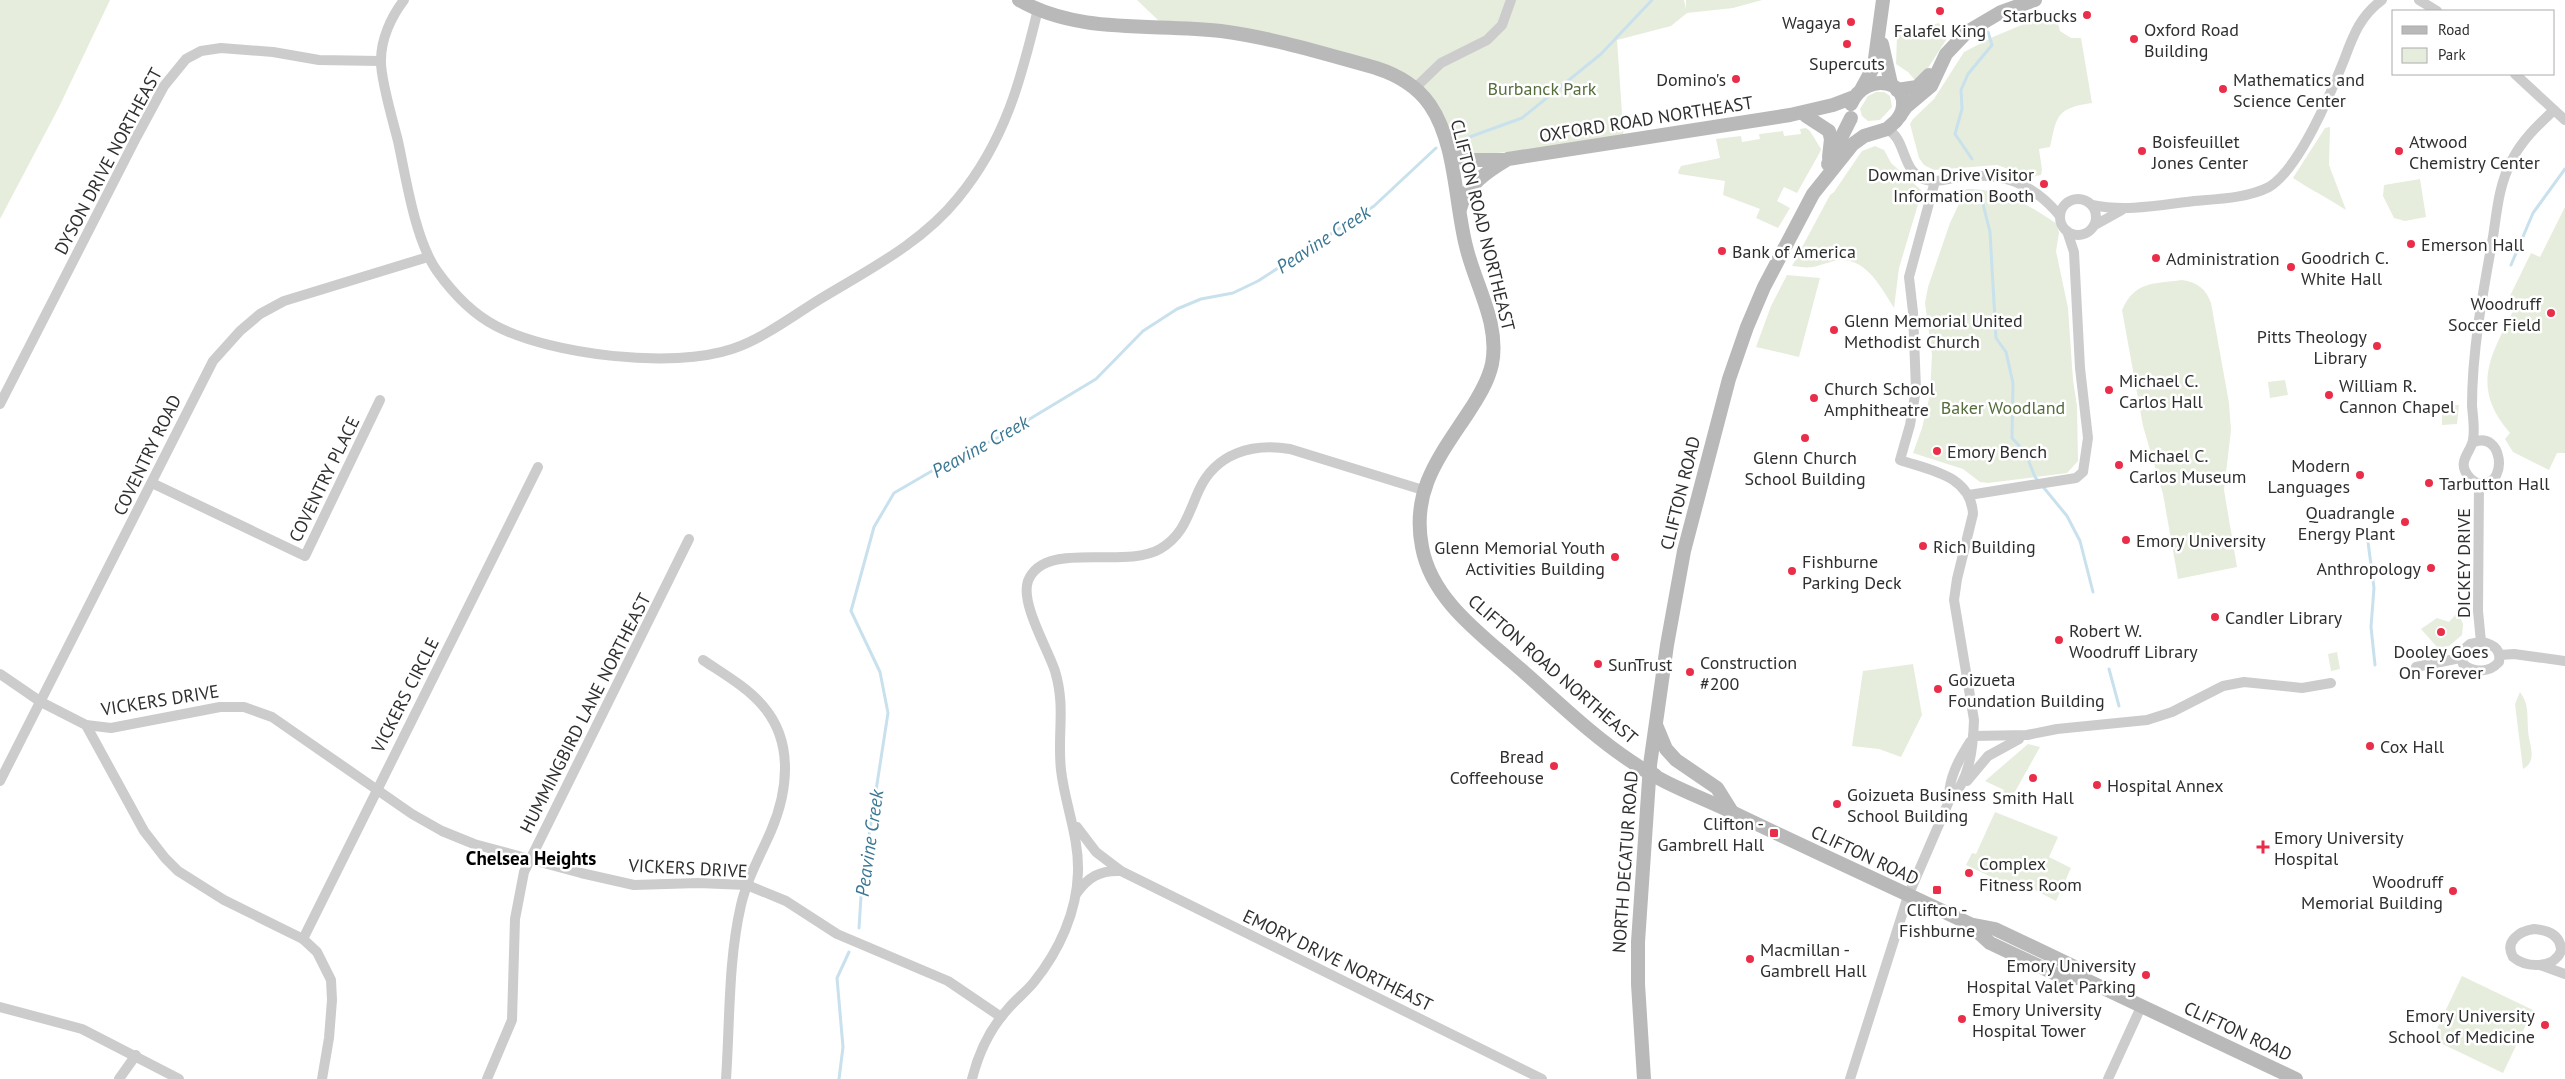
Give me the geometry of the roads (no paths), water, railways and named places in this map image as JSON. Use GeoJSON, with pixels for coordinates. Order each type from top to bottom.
{"type":"FeatureCollection","features":[{"type":"Feature","properties":{"kind":"main road","name":"CLIFTON ROAD NORTHEAST"},"geometry":{"type":"LineString","coordinates":[[1019,0],[1038,9],[1093,23],[1199,29],[1258,36],[1390,72],[1415,88],[1432,108],[1445,140],[1466,245],[1492,329],[1492,362],[1482,391],[1442,453],[1423,490],[1419,517],[1422,548],[1433,579],[1451,605],[1484,637],[1606,744],[1649,772]]}},
{"type":"Feature","properties":{"kind":"main road"},"geometry":{"type":"LineString","coordinates":[[1813,194],[1847,130],[1851,117],[1850,107],[1874,66],[1883,0]]}},
{"type":"Feature","properties":{"kind":"main road"},"geometry":{"type":"LineString","coordinates":[[1858,93],[1879,82],[1894,87],[1917,87],[1956,41],[1976,26],[2001,12],[2035,0]]}},
{"type":"Feature","properties":{"kind":"main road"},"geometry":{"type":"LineString","coordinates":[[1880,21],[1882,52],[1894,87],[1902,100],[1902,113]]}},
{"type":"Feature","properties":{"kind":"main road"},"geometry":{"type":"LineString","coordinates":[[1813,194],[1853,144],[1864,136],[1881,131],[1931,86],[1946,54]]}},
{"type":"Feature","properties":{"kind":"main road","name":"OXFORD ROAD NORTHEAST"},"geometry":{"type":"LineString","coordinates":[[1445,140],[1465,160],[1508,159],[1790,115],[1833,106],[1858,93]]}},
{"type":"Feature","properties":{"kind":"main road","name":"OXFORD ROAD NORTHEAST"},"geometry":{"type":"LineString","coordinates":[[1790,115],[1851,117]]}},
{"type":"Feature","properties":{"kind":"main road"},"geometry":{"type":"LineString","coordinates":[[1806,116],[1829,131],[1831,139],[1827,167]]}},
{"type":"Feature","properties":{"kind":"main road"},"geometry":{"type":"LineString","coordinates":[[1851,117],[1860,128],[1881,131]]}},
{"type":"Feature","properties":{"kind":"main road","name":"OXFORD ROAD NORTHEAST"},"geometry":{"type":"LineString","coordinates":[[1460,209],[1462,200],[1474,183],[1484,174],[1508,159]]}},
{"type":"Feature","properties":{"kind":"main road","name":"CLIFTON ROAD"},"geometry":{"type":"LineString","coordinates":[[1664,663],[1677,584],[1690,529],[1738,352],[1756,305],[1813,194]]}},
{"type":"Feature","properties":{"kind":"main road","name":"NORTH DECATUR ROAD"},"geometry":{"type":"LineString","coordinates":[[1644,1079],[1638,981],[1638,942],[1649,772],[1664,663]]}},
{"type":"Feature","properties":{"kind":"main road"},"geometry":{"type":"LineString","coordinates":[[1656,725],[1666,749],[1676,760],[1717,788],[1733,812]]}},
{"type":"Feature","properties":{"kind":"main road"},"geometry":{"type":"LineString","coordinates":[[1649,772],[1774,833]]}},
{"type":"Feature","properties":{"kind":"main road"},"geometry":{"type":"LineString","coordinates":[[1670,782],[1774,833]]}},
{"type":"Feature","properties":{"kind":"main road","name":"CLIFTON ROAD"},"geometry":{"type":"LineString","coordinates":[[1774,833],[1968,923],[1990,943],[2064,978],[2082,978],[2296,1079]]}},
{"type":"Feature","properties":{"kind":"street"},"geometry":{"type":"LineString","coordinates":[[404,0],[391,20],[380,61],[415,212],[428,257],[451,289],[477,314],[498,328],[549,346],[651,359],[703,356],[732,349],[776,327],[897,252],[928,229],[957,200],[989,153],[1004,126],[1020,77],[1038,9]]}},
{"type":"Feature","properties":{"kind":"street"},"geometry":{"type":"LineString","coordinates":[[1415,88],[1441,63],[1487,40],[1502,25],[1512,0]]}},
{"type":"Feature","properties":{"kind":"street"},"geometry":{"type":"LineString","coordinates":[[2060,216],[2065,205],[2074,200],[2084,200],[2092,205],[2125,209],[2253,193],[2274,183],[2288,169],[2317,120],[2361,19],[2382,0]]}},
{"type":"Feature","properties":{"kind":"street"},"geometry":{"type":"LineString","coordinates":[[2418,0],[2435,10]]}},
{"type":"Feature","properties":{"kind":"street","name":"DYSON DRIVE NORTHEAST"},"geometry":{"type":"LineString","coordinates":[[0,404],[137,136],[164,86],[186,59],[201,51],[221,48],[272,52],[319,60],[380,61]]}},
{"type":"Feature","properties":{"kind":"street"},"geometry":{"type":"LineString","coordinates":[[2516,75],[2565,120]]}},
{"type":"Feature","properties":{"kind":"street","name":"DICKEY DRIVE"},"geometry":{"type":"LineString","coordinates":[[2474,442],[2483,440],[2490,442],[2498,454],[2498,466],[2494,477],[2485,484],[2479,484],[2471,479],[2465,470],[2466,453],[2474,442],[2473,390],[2476,353],[2498,200],[2506,171],[2519,148],[2527,136],[2553,111]]}},
{"type":"Feature","properties":{"kind":"street"},"geometry":{"type":"LineString","coordinates":[[1881,131],[1897,138],[1909,168],[1923,179],[1935,181],[1981,175],[2009,179],[2045,199],[2060,216],[2062,226],[2066,231],[2074,252],[2080,368],[2088,438],[2080,475],[1969,494]]}},
{"type":"Feature","properties":{"kind":"street"},"geometry":{"type":"LineString","coordinates":[[1935,181],[1909,277],[1913,312],[1916,389],[1910,425],[1900,460],[1957,481],[1969,494],[1973,514],[1957,579],[1954,600],[1974,720],[1969,767],[1959,792]]}},
{"type":"Feature","properties":{"kind":"street"},"geometry":{"type":"LineString","coordinates":[[2092,205],[2096,215],[2095,225]]}},
{"type":"Feature","properties":{"kind":"street"},"geometry":{"type":"LineString","coordinates":[[2066,231],[2081,235],[2088,233],[2095,225],[2125,209]]}},
{"type":"Feature","properties":{"kind":"street"},"geometry":{"type":"LineString","coordinates":[[2074,252],[2081,235]]}},
{"type":"Feature","properties":{"kind":"street","name":"COVENTRY ROAD"},"geometry":{"type":"LineString","coordinates":[[0,781],[42,702],[83,615],[213,361],[240,331],[260,314],[284,301],[428,257]]}},
{"type":"Feature","properties":{"kind":"street","name":"COVENTRY PLACE"},"geometry":{"type":"LineString","coordinates":[[152,483],[304,556],[380,400]]}},
{"type":"Feature","properties":{"kind":"street"},"geometry":{"type":"LineString","coordinates":[[972,1079],[980,1056],[1001,1017],[1048,964],[1062,937],[1075,896],[1078,852],[1063,786],[1060,758],[1062,711],[1059,688],[1046,647],[1028,602],[1027,586],[1036,570],[1054,559],[1064,557],[1116,559],[1146,556],[1156,551],[1184,527],[1199,490],[1211,471],[1230,456],[1251,448],[1276,447],[1290,450],[1423,490]]}},
{"type":"Feature","properties":{"kind":"street","name":"VICKERS CIRCLE"},"geometry":{"type":"LineString","coordinates":[[302,939],[538,467]]}},
{"type":"Feature","properties":{"kind":"street","name":"DICKEY DRIVE"},"geometry":{"type":"LineString","coordinates":[[2479,484],[2478,611],[2481,642]]}},
{"type":"Feature","properties":{"kind":"street","name":"HUMMINGBIRD LANE NORTHEAST"},"geometry":{"type":"LineString","coordinates":[[487,1079],[512,1020],[514,919],[518,890],[529,860],[592,739],[689,539]]}},
{"type":"Feature","properties":{"kind":"street"},"geometry":{"type":"LineString","coordinates":[[2460,658],[2464,648],[2481,642],[2494,646],[2500,655]]}},
{"type":"Feature","properties":{"kind":"street"},"geometry":{"type":"LineString","coordinates":[[2500,655],[2514,654],[2565,661]]}},
{"type":"Feature","properties":{"kind":"street"},"geometry":{"type":"LineString","coordinates":[[2460,658],[2467,667],[2483,670],[2495,666],[2500,655]]}},
{"type":"Feature","properties":{"kind":"street"},"geometry":{"type":"LineString","coordinates":[[2416,667],[2460,658]]}},
{"type":"Feature","properties":{"kind":"street"},"geometry":{"type":"LineString","coordinates":[[703,660],[763,705],[774,724],[784,750],[786,776],[781,802],[747,885],[741,907],[735,947],[726,1079]]}},
{"type":"Feature","properties":{"kind":"street"},"geometry":{"type":"LineString","coordinates":[[0,674],[42,702],[86,725],[144,831],[178,871],[216,895],[302,939],[317,952],[331,980],[329,1038],[322,1079]]}},
{"type":"Feature","properties":{"kind":"street"},"geometry":{"type":"LineString","coordinates":[[1973,736],[2027,735],[2057,729],[2147,720],[2179,709],[2223,686],[2244,682],[2302,688],[2331,683]]}},
{"type":"Feature","properties":{"kind":"street","name":"VICKERS DRIVE"},"geometry":{"type":"LineString","coordinates":[[86,725],[111,728],[198,710],[220,707],[244,707],[272,717],[285,725],[412,814],[474,844],[529,860],[634,885],[698,883],[747,885],[786,901],[838,934],[948,981],[1001,1017]]}},
{"type":"Feature","properties":{"kind":"street"},"geometry":{"type":"LineString","coordinates":[[1850,1079],[1908,896],[1949,801],[1959,792],[1988,756],[2004,745],[2027,735]]}},
{"type":"Feature","properties":{"kind":"street"},"geometry":{"type":"LineString","coordinates":[[1949,801],[1948,787],[1958,762],[1973,736]]}},
{"type":"Feature","properties":{"kind":"street","name":"EMORY DRIVE NORTHEAST"},"geometry":{"type":"LineString","coordinates":[[1070,812],[1088,844],[1121,870],[1542,1079]]}},
{"type":"Feature","properties":{"kind":"street"},"geometry":{"type":"LineString","coordinates":[[1075,896],[1093,875],[1121,870]]}},
{"type":"Feature","properties":{"kind":"street"},"geometry":{"type":"LineString","coordinates":[[2534,929],[2549,932],[2558,939],[2563,950],[2556,960],[2539,964],[2524,963],[2511,954],[2514,939],[2522,931],[2534,929]]}},
{"type":"Feature","properties":{"kind":"street"},"geometry":{"type":"LineString","coordinates":[[2539,964],[2565,974]]}},
{"type":"Feature","properties":{"kind":"street"},"geometry":{"type":"LineString","coordinates":[[0,1007],[82,1028],[179,1079]]}},
{"type":"Feature","properties":{"kind":"street"},"geometry":{"type":"LineString","coordinates":[[2108,1079],[2141,1007]]}},
{"type":"Feature","properties":{"kind":"street"},"geometry":{"type":"LineString","coordinates":[[119,1079],[136,1055]]}},
{"type":"Feature","properties":{"kind":"waterway","name":"Peavine Creek"},"geometry":{"type":"LineString","coordinates":[[1464,139],[1522,118],[1601,54],[1652,0]]}},
{"type":"Feature","properties":{"kind":"waterway"},"geometry":{"type":"LineString","coordinates":[[1972,159],[1955,134],[1962,109],[1961,90],[1968,74],[1992,45],[1988,32]]}},
{"type":"Feature","properties":{"kind":"waterway","name":"Peavine Creek"},"geometry":{"type":"LineString","coordinates":[[859,928],[862,881],[888,713],[880,672],[851,611],[874,527],[894,493],[937,468],[1005,434],[1096,379],[1143,331],[1177,309],[1201,299],[1233,293],[1258,281],[1374,206],[1436,148]]}},
{"type":"Feature","properties":{"kind":"waterway"},"geometry":{"type":"LineString","coordinates":[[2511,265],[2533,213],[2565,169]]}},
{"type":"Feature","properties":{"kind":"waterway"},"geometry":{"type":"LineString","coordinates":[[1980,192],[1990,232],[1996,338],[2006,352],[2013,383],[2012,438],[2025,452],[2035,477],[2067,516],[2080,541],[2093,592]]}},
{"type":"Feature","properties":{"kind":"waterway"},"geometry":{"type":"LineString","coordinates":[[2368,542],[2374,588],[2371,627],[2375,665]]}},
{"type":"Feature","properties":{"kind":"waterway"},"geometry":{"type":"LineString","coordinates":[[2109,669],[2119,706]]}},
{"type":"Feature","properties":{"kind":"waterway","name":"Peavine Creek"},"geometry":{"type":"LineString","coordinates":[[839,1079],[843,1047],[837,978],[849,952]]}},
{"type":"Feature","properties":{"kind":"place","name":"Falafel King"},"geometry":{"type":"Point","coordinates":[1940,11]}},
{"type":"Feature","properties":{"kind":"place","name":"Starbucks"},"geometry":{"type":"Point","coordinates":[2087,15]}},
{"type":"Feature","properties":{"kind":"place","name":"Wagaya"},"geometry":{"type":"Point","coordinates":[1851,22]}},
{"type":"Feature","properties":{"kind":"place","name":"Oxford Road Building"},"geometry":{"type":"Point","coordinates":[2134,39]}},
{"type":"Feature","properties":{"kind":"place","name":"Supercuts"},"geometry":{"type":"Point","coordinates":[1847,44]}},
{"type":"Feature","properties":{"kind":"place","name":"Domino's"},"geometry":{"type":"Point","coordinates":[1736,79]}},
{"type":"Feature","properties":{"kind":"place","name":"Mathematics and Science Center"},"geometry":{"type":"Point","coordinates":[2223,89]}},
{"type":"Feature","properties":{"kind":"place","name":"Boisfeuillet Jones Center"},"geometry":{"type":"Point","coordinates":[2142,151]}},
{"type":"Feature","properties":{"kind":"place","name":"Atwood Chemistry Center"},"geometry":{"type":"Point","coordinates":[2399,151]}},
{"type":"Feature","properties":{"kind":"place","name":"Dowman Drive Visitor Information Booth"},"geometry":{"type":"Point","coordinates":[2044,184]}},
{"type":"Feature","properties":{"kind":"place","name":"Emerson Hall"},"geometry":{"type":"Point","coordinates":[2411,244]}},
{"type":"Feature","properties":{"kind":"place","name":"Bank of America"},"geometry":{"type":"Point","coordinates":[1722,251]}},
{"type":"Feature","properties":{"kind":"place","name":"Administration"},"geometry":{"type":"Point","coordinates":[2156,258]}},
{"type":"Feature","properties":{"kind":"place","name":"Goodrich C. White Hall"},"geometry":{"type":"Point","coordinates":[2291,267]}},
{"type":"Feature","properties":{"kind":"place","name":"Woodruff Soccer Field"},"geometry":{"type":"Point","coordinates":[2551,313]}},
{"type":"Feature","properties":{"kind":"place","name":"Glenn Memorial United Methodist Church"},"geometry":{"type":"Point","coordinates":[1834,330]}},
{"type":"Feature","properties":{"kind":"place","name":"Pitts Theology Library"},"geometry":{"type":"Point","coordinates":[2377,346]}},
{"type":"Feature","properties":{"kind":"place","name":"Michael C. Carlos Hall"},"geometry":{"type":"Point","coordinates":[2109,390]}},
{"type":"Feature","properties":{"kind":"place","name":"William R. Cannon Chapel"},"geometry":{"type":"Point","coordinates":[2329,395]}},
{"type":"Feature","properties":{"kind":"place","name":"Church School Amphitheatre"},"geometry":{"type":"Point","coordinates":[1814,398]}},
{"type":"Feature","properties":{"kind":"place","name":"Glenn Church School Building"},"geometry":{"type":"Point","coordinates":[1805,438]}},
{"type":"Feature","properties":{"kind":"place","name":"Emory Bench"},"geometry":{"type":"Point","coordinates":[1937,451]}},
{"type":"Feature","properties":{"kind":"place","name":"Michael C. Carlos Museum"},"geometry":{"type":"Point","coordinates":[2119,465]}},
{"type":"Feature","properties":{"kind":"place","name":"Modern Languages"},"geometry":{"type":"Point","coordinates":[2360,475]}},
{"type":"Feature","properties":{"kind":"place","name":"Tarbutton Hall"},"geometry":{"type":"Point","coordinates":[2429,483]}},
{"type":"Feature","properties":{"kind":"place","name":"Quadrangle Energy Plant"},"geometry":{"type":"Point","coordinates":[2405,522]}},
{"type":"Feature","properties":{"kind":"place","name":"Emory University"},"geometry":{"type":"Point","coordinates":[2126,540]}},
{"type":"Feature","properties":{"kind":"place","name":"Rich Building"},"geometry":{"type":"Point","coordinates":[1923,546]}},
{"type":"Feature","properties":{"kind":"place","name":"Glenn Memorial Youth Activities Building"},"geometry":{"type":"Point","coordinates":[1615,557]}},
{"type":"Feature","properties":{"kind":"place","name":"Anthropology"},"geometry":{"type":"Point","coordinates":[2431,568]}},
{"type":"Feature","properties":{"kind":"place","name":"Fishburne Parking Deck"},"geometry":{"type":"Point","coordinates":[1792,571]}},
{"type":"Feature","properties":{"kind":"place","name":"Candler Library"},"geometry":{"type":"Point","coordinates":[2215,617]}},
{"type":"Feature","properties":{"kind":"place","name":"Dooley Goes On Forever"},"geometry":{"type":"Point","coordinates":[2441,632]}},
{"type":"Feature","properties":{"kind":"place","name":"Robert W. Woodruff Library"},"geometry":{"type":"Point","coordinates":[2059,640]}},
{"type":"Feature","properties":{"kind":"place","name":"SunTrust"},"geometry":{"type":"Point","coordinates":[1598,664]}},
{"type":"Feature","properties":{"kind":"place","name":"Construction #200"},"geometry":{"type":"Point","coordinates":[1690,672]}},
{"type":"Feature","properties":{"kind":"place","name":"Goizueta Foundation Building"},"geometry":{"type":"Point","coordinates":[1938,689]}},
{"type":"Feature","properties":{"kind":"place","name":"Cox Hall"},"geometry":{"type":"Point","coordinates":[2370,746]}},
{"type":"Feature","properties":{"kind":"place","name":"Bread Coffeehouse"},"geometry":{"type":"Point","coordinates":[1554,766]}},
{"type":"Feature","properties":{"kind":"place","name":"Smith Hall"},"geometry":{"type":"Point","coordinates":[2033,778]}},
{"type":"Feature","properties":{"kind":"place","name":"Hospital Annex"},"geometry":{"type":"Point","coordinates":[2097,785]}},
{"type":"Feature","properties":{"kind":"place","name":"Goizueta Business School Building"},"geometry":{"type":"Point","coordinates":[1837,804]}},
{"type":"Feature","properties":{"kind":"place","name":"Clifton - Gambrell Hall"},"geometry":{"type":"Point","coordinates":[1774,833]}},
{"type":"Feature","properties":{"kind":"place","name":"Emory University Hospital"},"geometry":{"type":"Point","coordinates":[2263,847]}},
{"type":"Feature","properties":{"kind":"place","name":"Complex Fitness Room"},"geometry":{"type":"Point","coordinates":[1969,873]}},
{"type":"Feature","properties":{"kind":"place","name":"Clifton - Fishburne"},"geometry":{"type":"Point","coordinates":[1937,890]}},
{"type":"Feature","properties":{"kind":"place","name":"Woodruff Memorial Building"},"geometry":{"type":"Point","coordinates":[2453,891]}},
{"type":"Feature","properties":{"kind":"place","name":"Macmillan - Gambrell Hall"},"geometry":{"type":"Point","coordinates":[1750,959]}},
{"type":"Feature","properties":{"kind":"place","name":"Emory University Hospital Valet Parking"},"geometry":{"type":"Point","coordinates":[2146,975]}},
{"type":"Feature","properties":{"kind":"place","name":"Emory University Hospital Tower"},"geometry":{"type":"Point","coordinates":[1962,1019]}},
{"type":"Feature","properties":{"kind":"place","name":"Emory University School of Medicine"},"geometry":{"type":"Point","coordinates":[2545,1025]}},
{"type":"Feature","properties":{"kind":"district","name":"Chelsea Heights"},"geometry":{"type":"Point","coordinates":[531,858]}},
{"type":"Feature","properties":{"kind":"park label","name":"Burbanck Park"},"geometry":{"type":"Point","coordinates":[1542,88]}},
{"type":"Feature","properties":{"kind":"park label","name":"Baker Woodland"},"geometry":{"type":"Point","coordinates":[2003,407]}}]}
